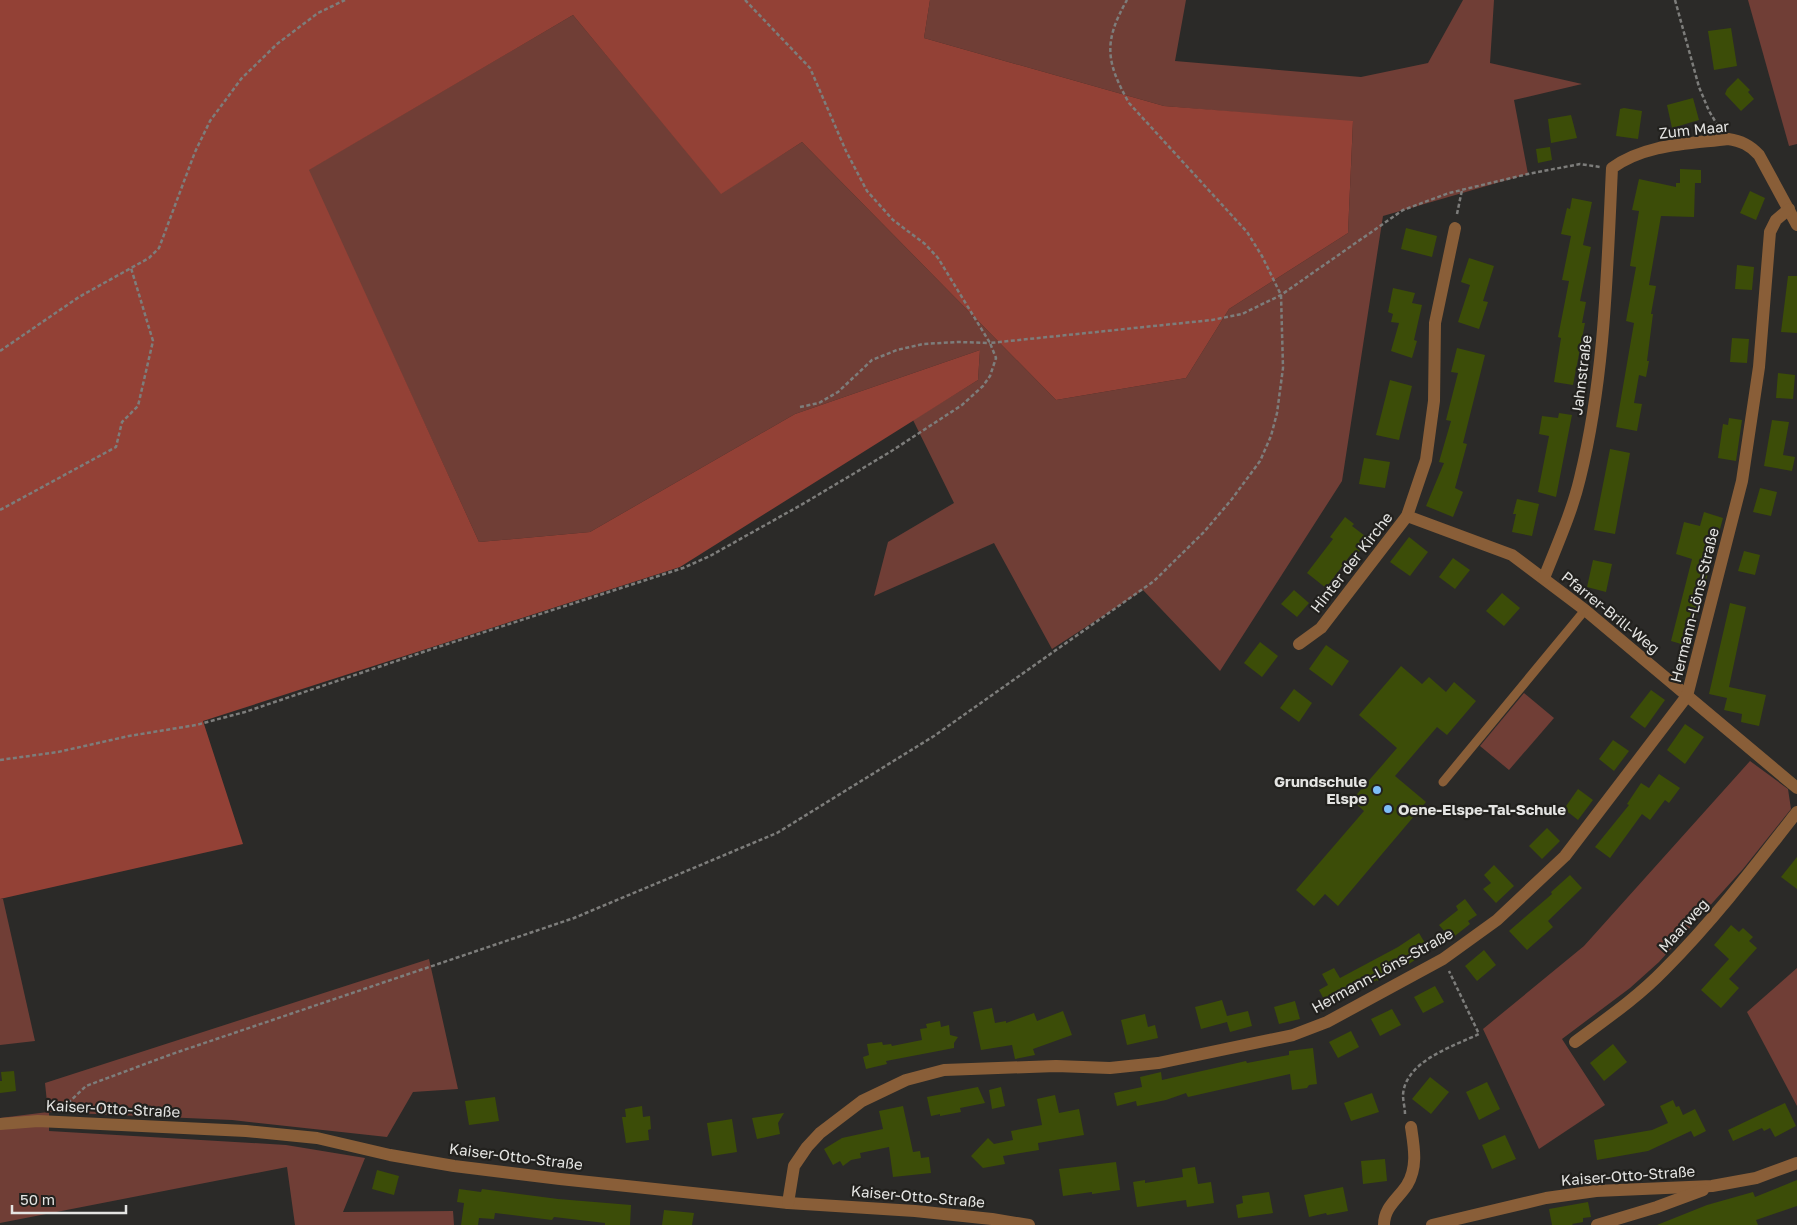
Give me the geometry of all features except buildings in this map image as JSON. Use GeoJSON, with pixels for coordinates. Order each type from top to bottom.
{"type":"FeatureCollection","features":[{"type":"Feature","properties":{"kind":"street","name":"Zum Maar"},"geometry":{"type":"LineString","coordinates":[[1612,168],[1622,160],[1662,147],[1728,139],[1746,143],[1760,155],[1797,225]]}},
{"type":"Feature","properties":{"kind":"street","name":"Jahnstraße"},"geometry":{"type":"LineString","coordinates":[[1544,578],[1578,488],[1592,420],[1604,322],[1612,168]]}},
{"type":"Feature","properties":{"kind":"street","name":"Hermann-Löns-Straße"},"geometry":{"type":"LineString","coordinates":[[788,1203],[794,1166],[806,1147],[820,1133],[862,1101],[906,1080],[944,1070],[1056,1066],[1110,1068],[1158,1063],[1293,1034],[1326,1022],[1443,959],[1497,920],[1565,856],[1688,696],[1742,481],[1759,368],[1770,232],[1776,220],[1789,209]]}},
{"type":"Feature","properties":{"kind":"street","name":"Hinter der Kirche"},"geometry":{"type":"LineString","coordinates":[[1298,644],[1321,628],[1407,516],[1426,460],[1434,402],[1436,323],[1455,228]]}},
{"type":"Feature","properties":{"kind":"street","name":"Pfarrer-Brill-Weg"},"geometry":{"type":"LineString","coordinates":[[1407,516],[1512,555],[1585,610],[1797,788]]}},
{"type":"Feature","properties":{"kind":"street","name":"Maarweg"},"geometry":{"type":"LineString","coordinates":[[1575,1042],[1615,1012],[1663,971],[1698,934],[1749,874],[1797,812]]}},
{"type":"Feature","properties":{"kind":"street","name":"Kaiser-Otto-Straße"},"geometry":{"type":"LineString","coordinates":[[0,1124],[38,1121],[246,1131],[317,1138],[390,1155],[454,1166],[788,1203],[915,1211],[1029,1225]]}},
{"type":"Feature","properties":{"kind":"street"},"geometry":{"type":"LineString","coordinates":[[1384,1225],[1386,1212],[1407,1185],[1413,1168],[1414,1148],[1411,1127]]}},
{"type":"Feature","properties":{"kind":"street","name":"Kaiser-Otto-Straße"},"geometry":{"type":"LineString","coordinates":[[1432,1225],[1546,1198],[1596,1190],[1712,1186],[1756,1178],[1797,1163]]}},
{"type":"Feature","properties":{"kind":"street"},"geometry":{"type":"LineString","coordinates":[[1597,1225],[1657,1207],[1712,1186]]}},
{"type":"Feature","properties":{"kind":"lane"},"geometry":{"type":"LineString","coordinates":[[1443,782],[1585,610]]}},
{"type":"Feature","properties":{"kind":"path"},"geometry":{"type":"LineString","coordinates":[[0,352],[79,297],[150,258],[159,248],[199,144],[210,121],[241,79],[277,44],[318,13],[345,0]]}},
{"type":"Feature","properties":{"kind":"path"},"geometry":{"type":"LineString","coordinates":[[0,760],[58,752],[129,736],[196,725],[245,712],[683,568],[710,556],[890,452],[962,405],[983,386],[990,376],[996,358],[990,344],[938,258],[925,244],[893,220],[867,191],[846,151],[810,68],[745,0]]}},
{"type":"Feature","properties":{"kind":"path"},"geometry":{"type":"LineString","coordinates":[[66,1123],[66,1104],[86,1086],[172,1054],[574,918],[776,833],[934,736],[1154,581],[1204,532],[1232,499],[1260,461],[1271,436],[1277,413],[1283,368],[1281,295],[1262,256],[1246,232],[1129,103],[1118,82],[1111,61],[1110,38],[1127,0]]}},
{"type":"Feature","properties":{"kind":"path"},"geometry":{"type":"LineString","coordinates":[[1675,0],[1699,87],[1709,111],[1728,139]]}},
{"type":"Feature","properties":{"kind":"path"},"geometry":{"type":"LineString","coordinates":[[800,407],[819,403],[838,392],[872,360],[897,350],[923,344],[958,342],[990,344],[1212,320],[1242,314],[1281,295],[1403,210],[1426,200],[1528,174],[1580,164],[1612,168]]}},
{"type":"Feature","properties":{"kind":"path"},"geometry":{"type":"LineString","coordinates":[[1455,228],[1462,190]]}},
{"type":"Feature","properties":{"kind":"path"},"geometry":{"type":"LineString","coordinates":[[0,510],[116,447],[122,422],[138,406],[154,341],[132,268]]}},
{"type":"Feature","properties":{"kind":"path"},"geometry":{"type":"LineString","coordinates":[[1411,1127],[1405,1115],[1403,1094],[1408,1077],[1417,1066],[1429,1058],[1479,1034],[1443,959]]}},
{"type":"Feature","properties":{"kind":"shaded area"},"geometry":{"type":"Polygon","coordinates":[[[0,0],[930,0],[924,38],[1164,106],[1353,121],[1348,233],[1229,309],[1186,378],[1056,400],[802,142],[721,194],[573,15],[309,170],[479,542],[590,532],[795,414],[980,350],[978,380],[680,567],[203,721],[243,844],[0,899],[0,0]]]}},
{"type":"Feature","properties":{"kind":"shaded area"},"geometry":{"type":"Polygon","coordinates":[[[930,0],[1186,0],[1175,61],[1361,77],[1428,63],[1463,0],[1494,0],[1490,63],[1582,84],[1514,100],[1528,174],[1383,216],[1342,481],[1220,671],[1143,590],[1052,649],[994,543],[874,596],[888,542],[954,503],[913,420],[978,380],[980,350],[795,414],[590,532],[479,542],[308,170],[573,15],[721,193],[802,142],[1056,400],[1186,378],[1229,309],[1348,233],[1353,122],[1164,106],[924,38],[930,0]]]}},
{"type":"Feature","properties":{"kind":"shaded area"},"geometry":{"type":"Polygon","coordinates":[[[1748,0],[1797,0],[1797,144],[1789,146],[1748,0]]]}},
{"type":"Feature","properties":{"kind":"shaded area"},"geometry":{"type":"Polygon","coordinates":[[[1524,693],[1554,718],[1509,770],[1480,746],[1524,693]]]}},
{"type":"Feature","properties":{"kind":"shaded area"},"geometry":{"type":"Polygon","coordinates":[[[1750,761],[1788,789],[1791,809],[1743,869],[1659,962],[1630,988],[1562,1039],[1605,1105],[1539,1149],[1483,1029],[1584,946],[1750,761]]]}},
{"type":"Feature","properties":{"kind":"shaded area"},"geometry":{"type":"Polygon","coordinates":[[[0,899],[3,899],[35,1041],[0,1045],[0,899]]]}},
{"type":"Feature","properties":{"kind":"shaded area"},"geometry":{"type":"Polygon","coordinates":[[[429,959],[458,1089],[413,1092],[387,1137],[232,1120],[49,1112],[49,1131],[286,1145],[365,1158],[343,1212],[453,1211],[454,1225],[295,1225],[287,1167],[0,1223],[0,1118],[48,1112],[45,1083],[429,959]]]}},
{"type":"Feature","properties":{"kind":"shaded area"},"geometry":{"type":"Polygon","coordinates":[[[1797,968],[1797,1106],[1747,1012],[1797,968]]]}},
{"type":"Feature","properties":{"kind":"place","name":"Grundschule Elspe"},"geometry":{"type":"Point","coordinates":[1377,790]}},
{"type":"Feature","properties":{"kind":"place","name":"Oene-Elspe-Tal-Schule"},"geometry":{"type":"Point","coordinates":[1388,809]}}]}
